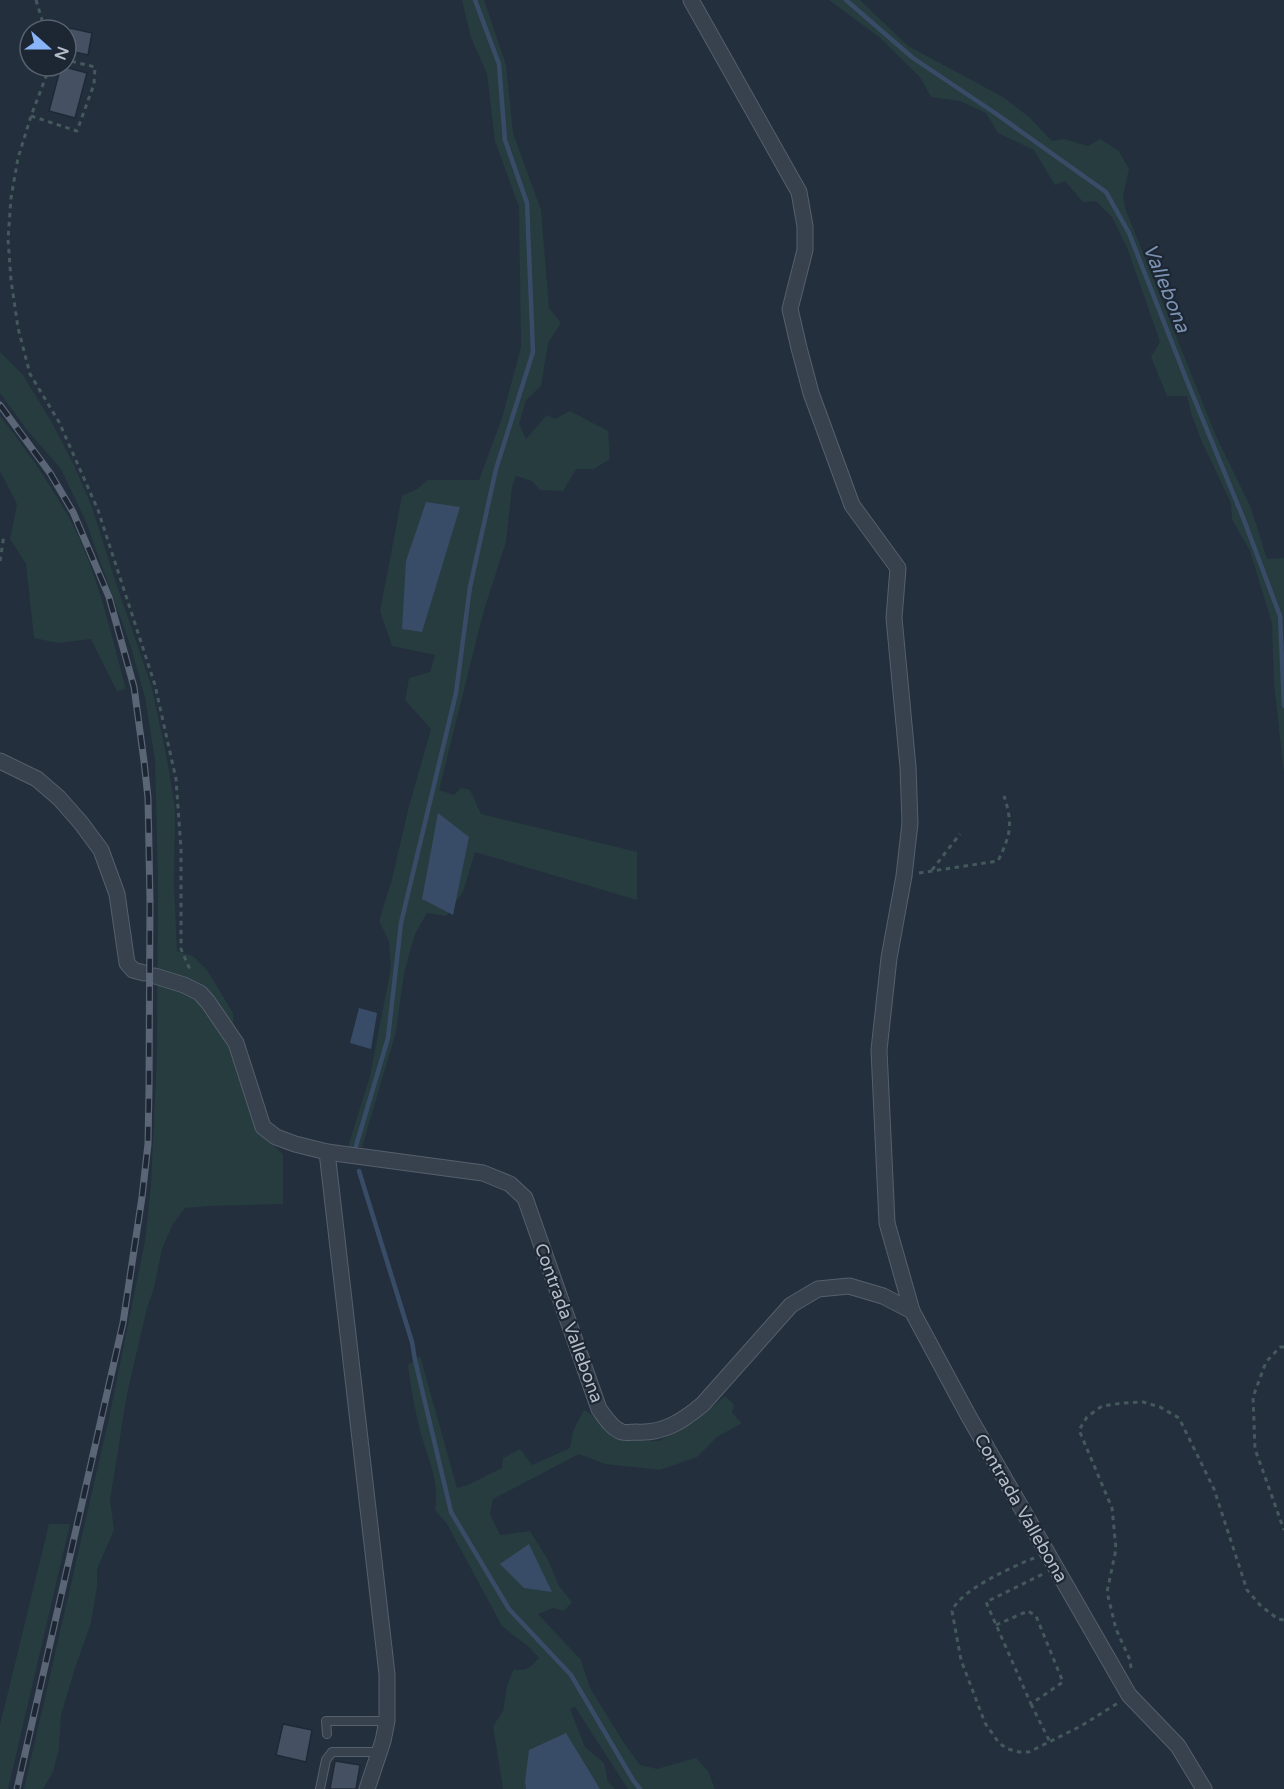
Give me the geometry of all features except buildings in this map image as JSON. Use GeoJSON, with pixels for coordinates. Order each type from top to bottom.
{"type":"FeatureCollection","features":[{"type":"Feature","properties":{"kind":"street"},"geometry":{"type":"LineString","coordinates":[[691,0],[799,192],[805,226],[805,250],[790,309],[799,348],[811,393],[852,506],[898,568],[894,618],[908,767],[910,823],[904,876],[889,958],[879,1050],[887,1222],[912,1311]]}},
{"type":"Feature","properties":{"kind":"street","name":"Contrada Vallebona"},"geometry":{"type":"LineString","coordinates":[[0,761],[37,779],[59,798],[101,850],[117,894],[127,963],[134,969],[184,985],[200,993],[208,1002],[236,1043],[263,1127],[276,1137],[327,1152],[483,1173],[510,1184],[525,1198],[599,1409],[621,1432],[644,1433],[665,1429],[687,1418],[703,1404],[791,1305],[818,1289],[849,1286],[883,1296],[912,1311],[968,1415],[1129,1695],[1178,1746],[1204,1789]]}},
{"type":"Feature","properties":{"kind":"street"},"geometry":{"type":"LineString","coordinates":[[327,1152],[387,1674],[387,1721],[367,1789]]}},
{"type":"Feature","properties":{"kind":"lane"},"geometry":{"type":"LineString","coordinates":[[327,1734],[326,1721],[387,1721]]}},
{"type":"Feature","properties":{"kind":"lane"},"geometry":{"type":"LineString","coordinates":[[320,1789],[326,1760],[332,1752],[379,1752]]}},
{"type":"Feature","properties":{"kind":"path"},"geometry":{"type":"LineString","coordinates":[[36,0],[41,18]]}},
{"type":"Feature","properties":{"kind":"path"},"geometry":{"type":"LineString","coordinates":[[31,116],[77,131],[94,84],[95,67],[78,63]]}},
{"type":"Feature","properties":{"kind":"path"},"geometry":{"type":"LineString","coordinates":[[45,78],[18,158],[11,198],[8,239],[10,280],[18,328],[30,374],[59,422],[99,510],[155,685],[176,779],[181,849],[181,948],[200,993]]}},
{"type":"Feature","properties":{"kind":"path"},"geometry":{"type":"LineString","coordinates":[[0,561],[4,536]]}},
{"type":"Feature","properties":{"kind":"path"},"geometry":{"type":"LineString","coordinates":[[904,876],[998,861],[1008,841],[1011,817],[1004,796]]}},
{"type":"Feature","properties":{"kind":"path"},"geometry":{"type":"LineString","coordinates":[[932,871],[960,834]]}},
{"type":"Feature","properties":{"kind":"path"},"geometry":{"type":"LineString","coordinates":[[1284,1347],[1280,1347],[1266,1362],[1253,1398],[1255,1449],[1284,1530]]}},
{"type":"Feature","properties":{"kind":"path"},"geometry":{"type":"LineString","coordinates":[[1119,1678],[1131,1671],[1130,1660],[1116,1629],[1107,1592],[1116,1549],[1112,1508],[1079,1430],[1087,1417],[1102,1406],[1143,1402],[1160,1407],[1179,1418],[1214,1488],[1247,1590],[1261,1606],[1278,1619],[1284,1620]]}},
{"type":"Feature","properties":{"kind":"path"},"geometry":{"type":"LineString","coordinates":[[1046,1553],[976,1587],[955,1605],[952,1611],[962,1660],[985,1723],[999,1743],[1008,1749],[1029,1752],[1081,1726],[1129,1695]]}},
{"type":"Feature","properties":{"kind":"path"},"geometry":{"type":"LineString","coordinates":[[1050,1742],[986,1602],[1055,1568]]}},
{"type":"Feature","properties":{"kind":"path"},"geometry":{"type":"LineString","coordinates":[[996,1625],[1028,1611],[1036,1616],[1063,1682],[1031,1704]]}},
{"type":"Feature","properties":{"kind":"green space"},"geometry":{"type":"Polygon","coordinates":[[[462,0],[484,0],[506,65],[513,133],[541,210],[549,308],[561,323],[548,343],[541,386],[526,400],[519,424],[526,439],[547,415],[555,419],[570,411],[608,431],[610,459],[594,469],[576,469],[563,491],[540,490],[532,481],[516,476],[512,487],[506,542],[484,610],[439,790],[454,795],[461,788],[470,790],[481,814],[637,852],[637,900],[475,852],[463,892],[446,916],[427,913],[415,934],[404,973],[396,1032],[362,1147],[348,1147],[370,1076],[391,968],[389,941],[379,921],[431,729],[405,700],[409,678],[430,672],[435,655],[392,646],[380,611],[402,496],[419,488],[427,480],[479,480],[502,418],[521,347],[519,207],[495,141],[487,74],[471,38],[462,0]]]}},
{"type":"Feature","properties":{"kind":"green space"},"geometry":{"type":"Polygon","coordinates":[[[829,0],[860,0],[908,46],[1003,97],[1029,117],[1052,141],[1064,139],[1088,146],[1100,139],[1119,151],[1129,169],[1123,196],[1125,208],[1216,436],[1251,508],[1267,559],[1284,558],[1284,773],[1274,684],[1272,623],[1250,551],[1232,519],[1231,503],[1202,442],[1187,396],[1167,396],[1151,357],[1160,342],[1128,250],[1112,217],[1096,201],[1083,202],[1065,181],[1055,185],[1034,150],[998,133],[986,113],[960,101],[931,97],[920,77],[879,37],[829,0]]]}},
{"type":"Feature","properties":{"kind":"green space"},"geometry":{"type":"Polygon","coordinates":[[[0,352],[23,375],[51,421],[74,465],[92,507],[152,688],[168,764],[175,808],[174,888],[177,951],[193,956],[207,970],[233,1013],[235,1053],[263,1137],[283,1154],[283,1204],[185,1208],[173,1224],[162,1249],[127,1394],[110,1500],[114,1530],[97,1569],[97,1587],[91,1623],[61,1715],[59,1749],[53,1772],[43,1789],[24,1789],[109,1418],[145,1241],[151,1185],[157,1056],[158,881],[155,760],[145,697],[131,647],[86,522],[61,469],[27,430],[0,393],[0,352]]]}},
{"type":"Feature","properties":{"kind":"green space"},"geometry":{"type":"Polygon","coordinates":[[[0,416],[47,482],[72,523],[103,605],[126,689],[117,691],[91,639],[58,643],[34,638],[26,564],[10,539],[17,504],[0,471],[0,416]]]}},
{"type":"Feature","properties":{"kind":"green space"},"geometry":{"type":"Polygon","coordinates":[[[420,1356],[457,1488],[502,1468],[503,1458],[520,1449],[532,1465],[570,1448],[573,1431],[584,1410],[595,1417],[612,1437],[659,1441],[695,1422],[725,1396],[734,1405],[732,1413],[742,1423],[717,1437],[697,1457],[660,1470],[605,1464],[579,1454],[493,1499],[490,1514],[500,1535],[530,1531],[548,1560],[559,1586],[572,1602],[564,1611],[553,1608],[538,1614],[581,1660],[590,1688],[640,1765],[657,1769],[696,1758],[708,1771],[715,1789],[628,1789],[575,1707],[570,1709],[585,1747],[604,1763],[608,1782],[615,1789],[503,1789],[493,1726],[503,1711],[507,1686],[514,1669],[525,1669],[539,1658],[502,1626],[447,1524],[435,1510],[435,1481],[417,1417],[408,1365],[420,1356]]]}},
{"type":"Feature","properties":{"kind":"green space"},"geometry":{"type":"Polygon","coordinates":[[[49,1524],[70,1524],[8,1789],[0,1789],[0,1725],[49,1524]]]}},
{"type":"Feature","properties":{"kind":"water"},"geometry":{"type":"Polygon","coordinates":[[[426,502],[460,507],[422,632],[402,629],[406,561],[426,502]]]}},
{"type":"Feature","properties":{"kind":"water"},"geometry":{"type":"Polygon","coordinates":[[[438,813],[469,837],[453,915],[422,899],[438,813]]]}},
{"type":"Feature","properties":{"kind":"water"},"geometry":{"type":"Polygon","coordinates":[[[359,1008],[377,1013],[371,1049],[350,1043],[359,1008]]]}},
{"type":"Feature","properties":{"kind":"water"},"geometry":{"type":"Polygon","coordinates":[[[529,1544],[552,1592],[524,1588],[500,1564],[529,1544]]]}},
{"type":"Feature","properties":{"kind":"water"},"geometry":{"type":"Polygon","coordinates":[[[566,1733],[600,1789],[526,1789],[529,1750],[566,1733]]]}},
{"type":"Feature","properties":{"kind":"waterway"},"geometry":{"type":"LineString","coordinates":[[356,1146],[388,1038],[401,923],[456,693],[470,587],[496,469],[533,352],[527,203],[505,140],[499,64],[475,0]]}},
{"type":"Feature","properties":{"kind":"waterway","name":"Vallebona"},"geometry":{"type":"LineString","coordinates":[[846,0],[913,58],[1106,192],[1129,233],[1280,616],[1284,706]]}},
{"type":"Feature","properties":{"kind":"waterway"},"geometry":{"type":"LineString","coordinates":[[359,1171],[412,1342],[451,1512],[509,1609],[571,1675],[640,1789]]}},
{"type":"Feature","properties":{"kind":"railway"},"geometry":{"type":"LineString","coordinates":[[0,405],[50,473],[73,512],[109,597],[134,687],[144,761],[148,798],[150,901],[148,1144],[142,1197],[123,1323],[17,1789]]}}]}
